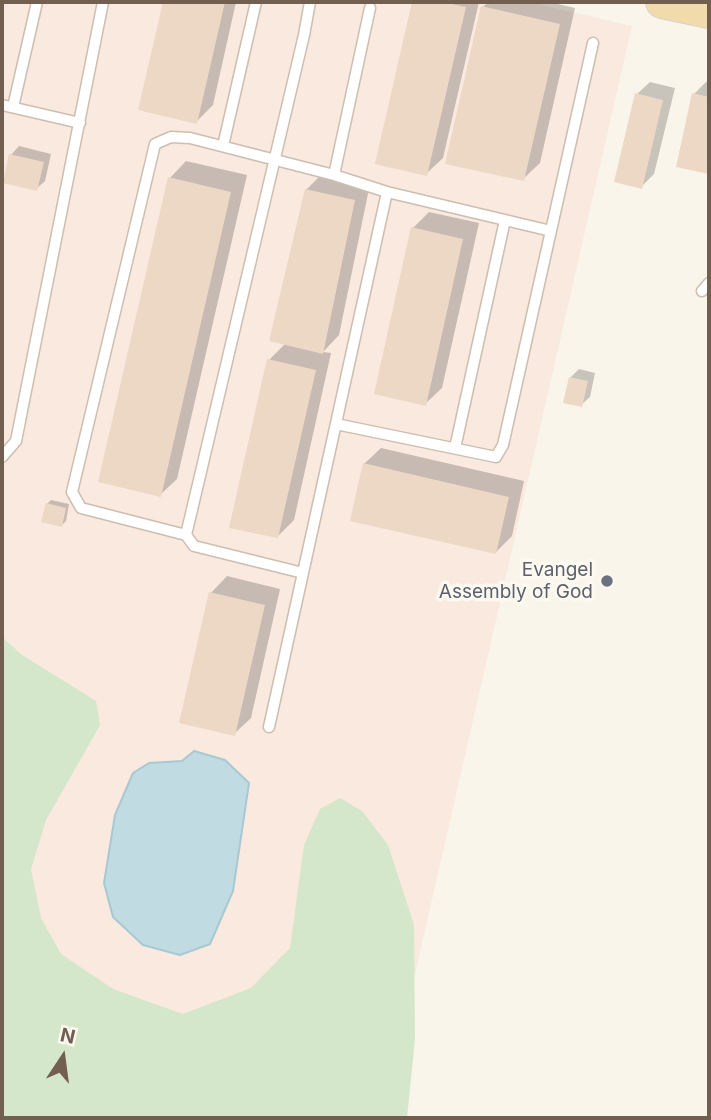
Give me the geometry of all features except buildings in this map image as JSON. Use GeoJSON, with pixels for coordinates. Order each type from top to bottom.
{"type":"FeatureCollection","features":[{"type":"Feature","properties":{"kind":"main road"},"geometry":{"type":"LineString","coordinates":[[662,2],[709,12]]}},
{"type":"Feature","properties":{"kind":"lane"},"geometry":{"type":"LineString","coordinates":[[37,2],[8,106],[80,123]]}},
{"type":"Feature","properties":{"kind":"lane"},"geometry":{"type":"LineString","coordinates":[[2,457],[16,441],[103,2]]}},
{"type":"Feature","properties":{"kind":"lane"},"geometry":{"type":"LineString","coordinates":[[223,146],[256,2]]}},
{"type":"Feature","properties":{"kind":"lane"},"geometry":{"type":"LineString","coordinates":[[186,535],[310,2]]}},
{"type":"Feature","properties":{"kind":"lane"},"geometry":{"type":"LineString","coordinates":[[334,174],[370,8]]}},
{"type":"Feature","properties":{"kind":"lane"},"geometry":{"type":"LineString","coordinates":[[336,424],[496,457],[503,445],[593,43]]}},
{"type":"Feature","properties":{"kind":"lane"},"geometry":{"type":"LineString","coordinates":[[303,573],[194,547],[186,535],[81,508],[72,492],[155,144],[171,137],[190,138],[334,174],[387,192],[551,231]]}},
{"type":"Feature","properties":{"kind":"lane"},"geometry":{"type":"LineString","coordinates":[[269,727],[387,192]]}},
{"type":"Feature","properties":{"kind":"lane"},"geometry":{"type":"LineString","coordinates":[[455,448],[505,220]]}},
{"type":"Feature","properties":{"kind":"shaded area"},"geometry":{"type":"Polygon","coordinates":[[[2,2],[528,2],[632,26],[382,1118],[2,1118],[2,2]]]}},
{"type":"Feature","properties":{"kind":"green space"},"geometry":{"type":"Polygon","coordinates":[[[2,637],[22,655],[96,701],[100,725],[46,820],[31,869],[41,918],[61,954],[113,989],[183,1014],[251,988],[290,948],[304,845],[320,809],[340,798],[362,811],[388,845],[414,925],[415,1040],[407,1118],[2,1118],[2,637]]]}},
{"type":"Feature","properties":{"kind":"water"},"geometry":{"type":"Polygon","coordinates":[[[194,751],[225,760],[249,783],[233,891],[210,944],[180,955],[143,945],[113,917],[104,883],[115,815],[133,773],[149,763],[182,761],[194,751]]]}},
{"type":"Feature","properties":{"kind":"place","name":"Evangel Assembly of God"},"geometry":{"type":"Point","coordinates":[607,581]}}]}
